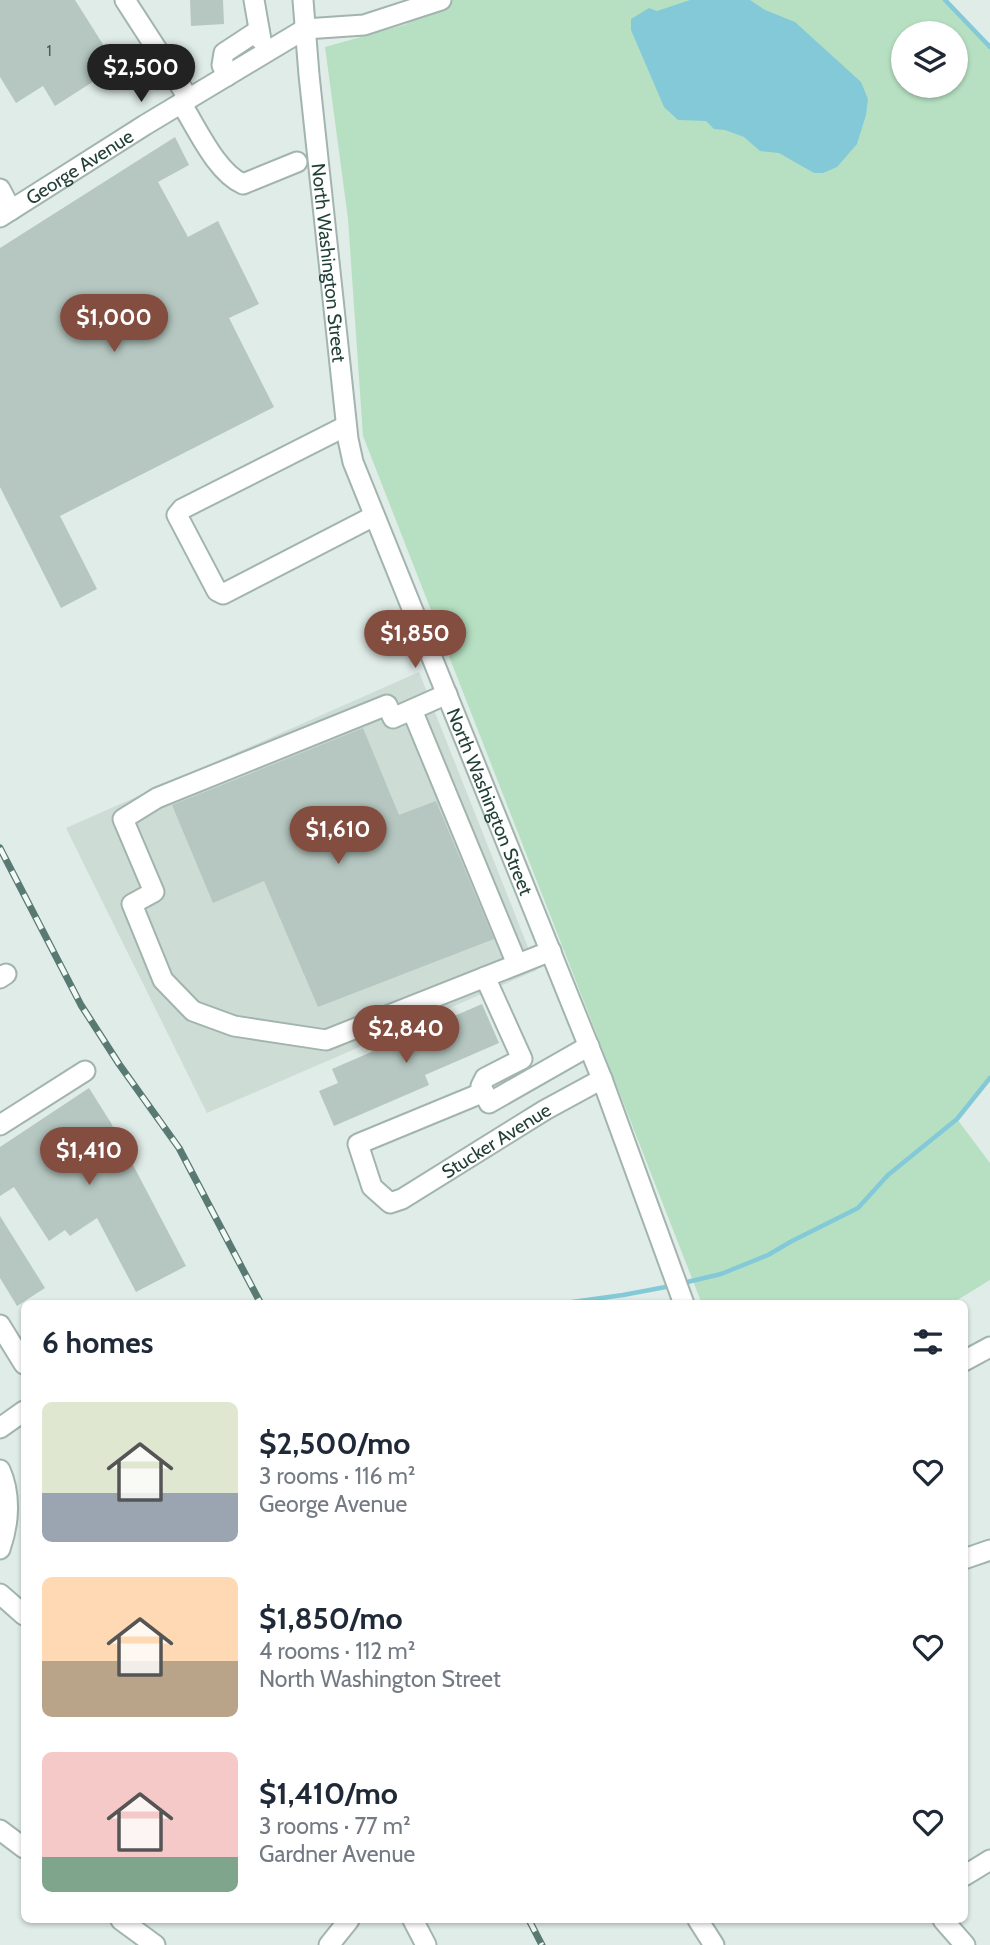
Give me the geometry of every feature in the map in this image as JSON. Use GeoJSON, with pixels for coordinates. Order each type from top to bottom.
{"type":"FeatureCollection","features":[{"type":"Feature","properties":{"kind":"street"},"geometry":{"type":"LineString","coordinates":[[125,0],[222,168],[232,179],[243,184],[297,162]]}},
{"type":"Feature","properties":{"kind":"street"},"geometry":{"type":"LineString","coordinates":[[254,0],[263,53]]}},
{"type":"Feature","properties":{"kind":"street","name":"North Washington Street"},"geometry":{"type":"LineString","coordinates":[[303,0],[346,426],[354,462],[602,1079],[683,1300]]}},
{"type":"Feature","properties":{"kind":"street"},"geometry":{"type":"LineString","coordinates":[[305,29],[364,24],[441,0]]}},
{"type":"Feature","properties":{"kind":"street","name":"George Avenue"},"geometry":{"type":"LineString","coordinates":[[6,214],[305,29]]}},
{"type":"Feature","properties":{"kind":"street"},"geometry":{"type":"LineString","coordinates":[[227,75],[221,58],[224,53],[259,30]]}},
{"type":"Feature","properties":{"kind":"street"},"geometry":{"type":"LineString","coordinates":[[0,189],[6,214]]}},
{"type":"Feature","properties":{"kind":"street"},"geometry":{"type":"LineString","coordinates":[[346,426],[182,509],[177,515],[217,591],[223,594],[374,516]]}},
{"type":"Feature","properties":{"kind":"street"},"geometry":{"type":"LineString","coordinates":[[447,694],[393,718],[387,705],[157,798],[123,819],[154,891],[132,904],[163,980],[193,1011],[234,1026],[326,1040],[551,951]]}},
{"type":"Feature","properties":{"kind":"street"},"geometry":{"type":"LineString","coordinates":[[412,710],[517,964]]}},
{"type":"Feature","properties":{"kind":"street"},"geometry":{"type":"LineString","coordinates":[[485,977],[522,1059],[485,1078],[481,1086],[489,1103],[589,1046]]}},
{"type":"Feature","properties":{"kind":"street"},"geometry":{"type":"LineString","coordinates":[[1,1124],[85,1071]]}},
{"type":"Feature","properties":{"kind":"street","name":"Stucker Avenue"},"geometry":{"type":"LineString","coordinates":[[484,1092],[358,1144],[372,1187],[390,1203],[402,1199],[522,1124],[602,1079]]}},
{"type":"Feature","properties":{"kind":"street"},"geometry":{"type":"LineString","coordinates":[[505,1094],[522,1124]]}},
{"type":"Feature","properties":{"kind":"street"},"geometry":{"type":"LineString","coordinates":[[0,1325],[21,1359]]}},
{"type":"Feature","properties":{"kind":"street"},"geometry":{"type":"LineString","coordinates":[[968,1359],[990,1347]]}},
{"type":"Feature","properties":{"kind":"street"},"geometry":{"type":"LineString","coordinates":[[0,1428],[21,1413]]}},
{"type":"Feature","properties":{"kind":"street"},"geometry":{"type":"LineString","coordinates":[[0,1470],[7,1509],[7,1523],[0,1549]]}},
{"type":"Feature","properties":{"kind":"street"},"geometry":{"type":"LineString","coordinates":[[968,1557],[990,1549]]}},
{"type":"Feature","properties":{"kind":"street"},"geometry":{"type":"LineString","coordinates":[[0,1594],[21,1612]]}},
{"type":"Feature","properties":{"kind":"street"},"geometry":{"type":"LineString","coordinates":[[0,1830],[21,1846]]}},
{"type":"Feature","properties":{"kind":"street"},"geometry":{"type":"LineString","coordinates":[[968,1874],[990,1860]]}},
{"type":"Feature","properties":{"kind":"street"},"geometry":{"type":"LineString","coordinates":[[125,1923],[155,1945]]}},
{"type":"Feature","properties":{"kind":"street"},"geometry":{"type":"LineString","coordinates":[[330,1945],[347,1923]]}},
{"type":"Feature","properties":{"kind":"street"},"geometry":{"type":"LineString","coordinates":[[415,1923],[426,1945]]}},
{"type":"Feature","properties":{"kind":"street"},"geometry":{"type":"LineString","coordinates":[[700,1923],[714,1945]]}},
{"type":"Feature","properties":{"kind":"street"},"geometry":{"type":"LineString","coordinates":[[946,1923],[965,1945]]}},
{"type":"Feature","properties":{"kind":"shaded area"},"geometry":{"type":"Polygon","coordinates":[[[419,672],[537,970],[207,1113],[66,828],[419,672]]]}},
{"type":"Feature","properties":{"kind":"green space"},"geometry":{"type":"Polygon","coordinates":[[[408,0],[948,0],[990,44],[990,1080],[957,1119],[990,1163],[990,1280],[958,1300],[700,1300],[363,436],[348,219],[325,47],[407,24],[408,0]]]}},
{"type":"Feature","properties":{"kind":"water"},"geometry":{"type":"Polygon","coordinates":[[[690,0],[750,0],[765,10],[795,22],[861,82],[868,99],[866,115],[857,144],[837,167],[823,173],[814,173],[779,153],[760,151],[744,137],[714,129],[706,121],[678,120],[664,107],[631,30],[631,19],[649,8],[657,11],[690,0]]]}},
{"type":"Feature","properties":{"kind":"building"},"geometry":{"type":"Polygon","coordinates":[[[0,0],[75,0],[104,46],[92,54],[105,74],[55,106],[43,86],[16,103],[0,77],[0,0]]]}},
{"type":"Feature","properties":{"kind":"building"},"geometry":{"type":"Polygon","coordinates":[[[190,0],[223,0],[224,24],[191,26],[190,0]]]}},
{"type":"Feature","properties":{"kind":"building"},"geometry":{"type":"Polygon","coordinates":[[[175,137],[189,165],[158,182],[188,237],[218,221],[259,304],[229,318],[274,407],[60,516],[97,589],[61,608],[0,487],[0,248],[175,137]]]}},
{"type":"Feature","properties":{"kind":"building"},"geometry":{"type":"Polygon","coordinates":[[[363,728],[399,815],[436,801],[494,939],[318,1007],[264,881],[213,903],[172,805],[363,728]]]}},
{"type":"Feature","properties":{"kind":"building"},"geometry":{"type":"Polygon","coordinates":[[[482,1004],[499,1043],[425,1075],[429,1085],[334,1126],[319,1091],[338,1083],[332,1069],[482,1004]]]}},
{"type":"Feature","properties":{"kind":"building"},"geometry":{"type":"Polygon","coordinates":[[[89,1088],[111,1123],[186,1266],[136,1292],[97,1218],[70,1236],[65,1230],[49,1241],[14,1187],[0,1196],[0,1147],[89,1088]]]}},
{"type":"Feature","properties":{"kind":"building"},"geometry":{"type":"Polygon","coordinates":[[[0,1216],[45,1288],[26,1300],[21,1300],[17,1306],[0,1278],[0,1216]]]}},
{"type":"Feature","properties":{"kind":"waterway"},"geometry":{"type":"LineString","coordinates":[[945,0],[990,47]]}},
{"type":"Feature","properties":{"kind":"waterway"},"geometry":{"type":"LineString","coordinates":[[683,1283],[721,1274],[768,1255],[858,1208],[888,1175],[957,1119],[990,1078]]}},
{"type":"Feature","properties":{"kind":"waterway"},"geometry":{"type":"LineString","coordinates":[[587,1300],[671,1286]]}},
{"type":"Feature","properties":{"kind":"railway"},"geometry":{"type":"LineString","coordinates":[[0,848],[81,1005],[179,1148],[259,1300]]}},
{"type":"Feature","properties":{"kind":"railway"},"geometry":{"type":"LineString","coordinates":[[531,1923],[542,1945]]}}]}
